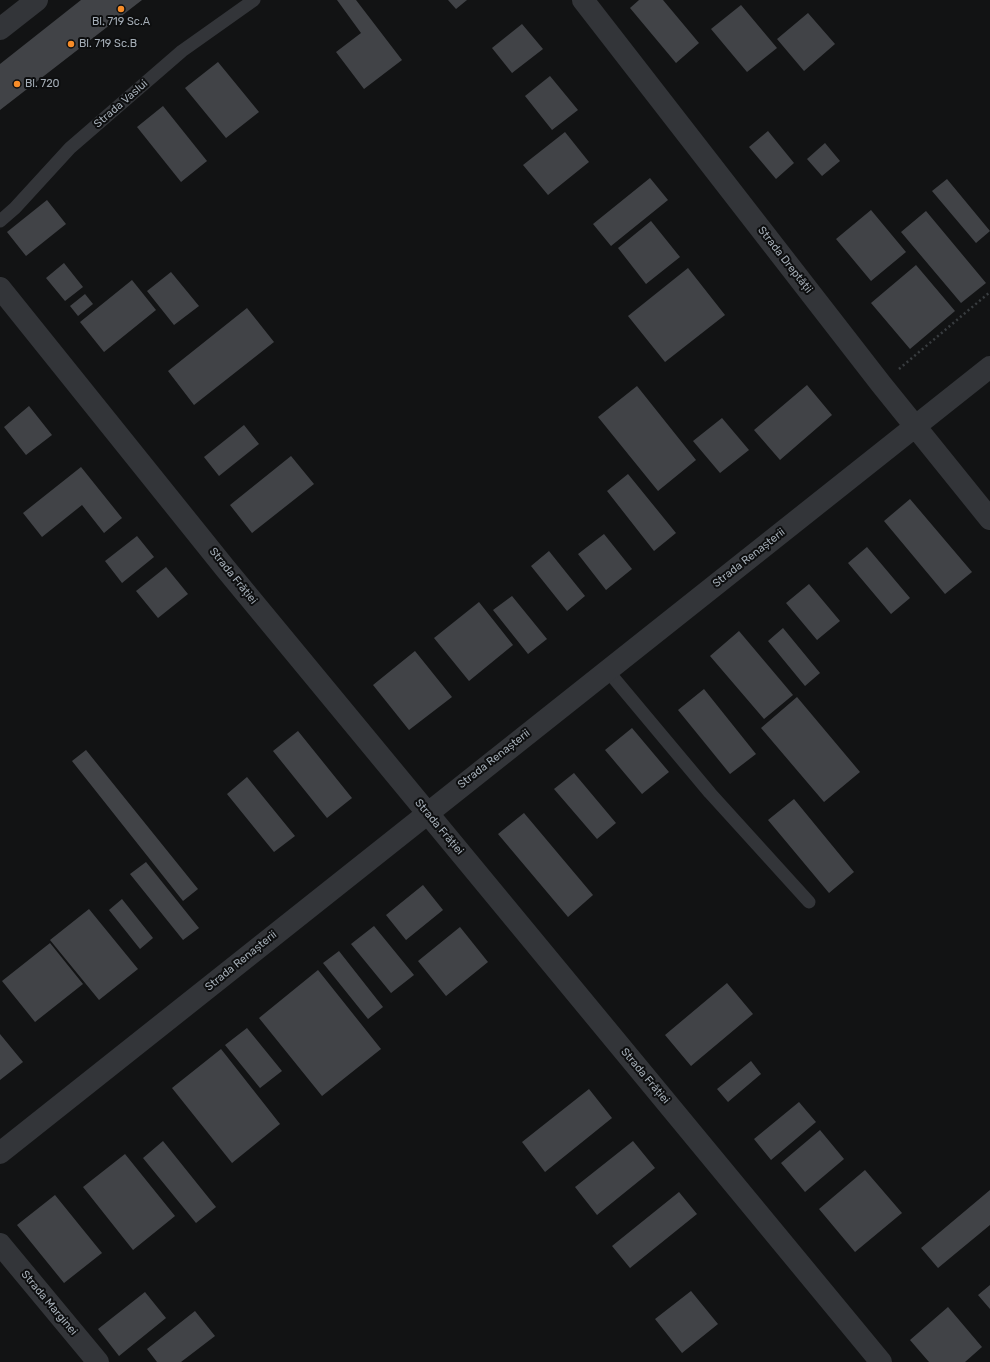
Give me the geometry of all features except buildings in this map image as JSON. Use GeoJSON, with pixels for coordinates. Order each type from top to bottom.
{"type":"FeatureCollection","features":[{"type":"Feature","properties":{"kind":"street"},"geometry":{"type":"LineString","coordinates":[[0,29],[37,0]]}},
{"type":"Feature","properties":{"kind":"street","name":"Strada Dreptății"},"geometry":{"type":"LineString","coordinates":[[583,0],[881,384],[990,519]]}},
{"type":"Feature","properties":{"kind":"street","name":"Strada Frăției"},"geometry":{"type":"LineString","coordinates":[[0,288],[225,568],[881,1362]]}},
{"type":"Feature","properties":{"kind":"street","name":"Strada Renașterii"},"geometry":{"type":"LineString","coordinates":[[0,1153],[427,812],[990,367]]}},
{"type":"Feature","properties":{"kind":"street","name":"Strada Marginei"},"geometry":{"type":"LineString","coordinates":[[0,1244],[98,1362]]}},
{"type":"Feature","properties":{"kind":"lane","name":"Strada Vaslui"},"geometry":{"type":"LineString","coordinates":[[0,221],[15,208],[49,169],[75,143],[182,51],[254,0]]}},
{"type":"Feature","properties":{"kind":"lane"},"geometry":{"type":"LineString","coordinates":[[607,670],[710,793],[809,902]]}},
{"type":"Feature","properties":{"kind":"path"},"geometry":{"type":"LineString","coordinates":[[881,384],[990,292]]}},
{"type":"Feature","properties":{"kind":"place","name":"Bl. 719 Sc.A"},"geometry":{"type":"Point","coordinates":[121,9]}},
{"type":"Feature","properties":{"kind":"place","name":"Bl. 719 Sc.B"},"geometry":{"type":"Point","coordinates":[71,44]}},
{"type":"Feature","properties":{"kind":"place","name":"Bl. 720"},"geometry":{"type":"Point","coordinates":[17,84]}}]}
